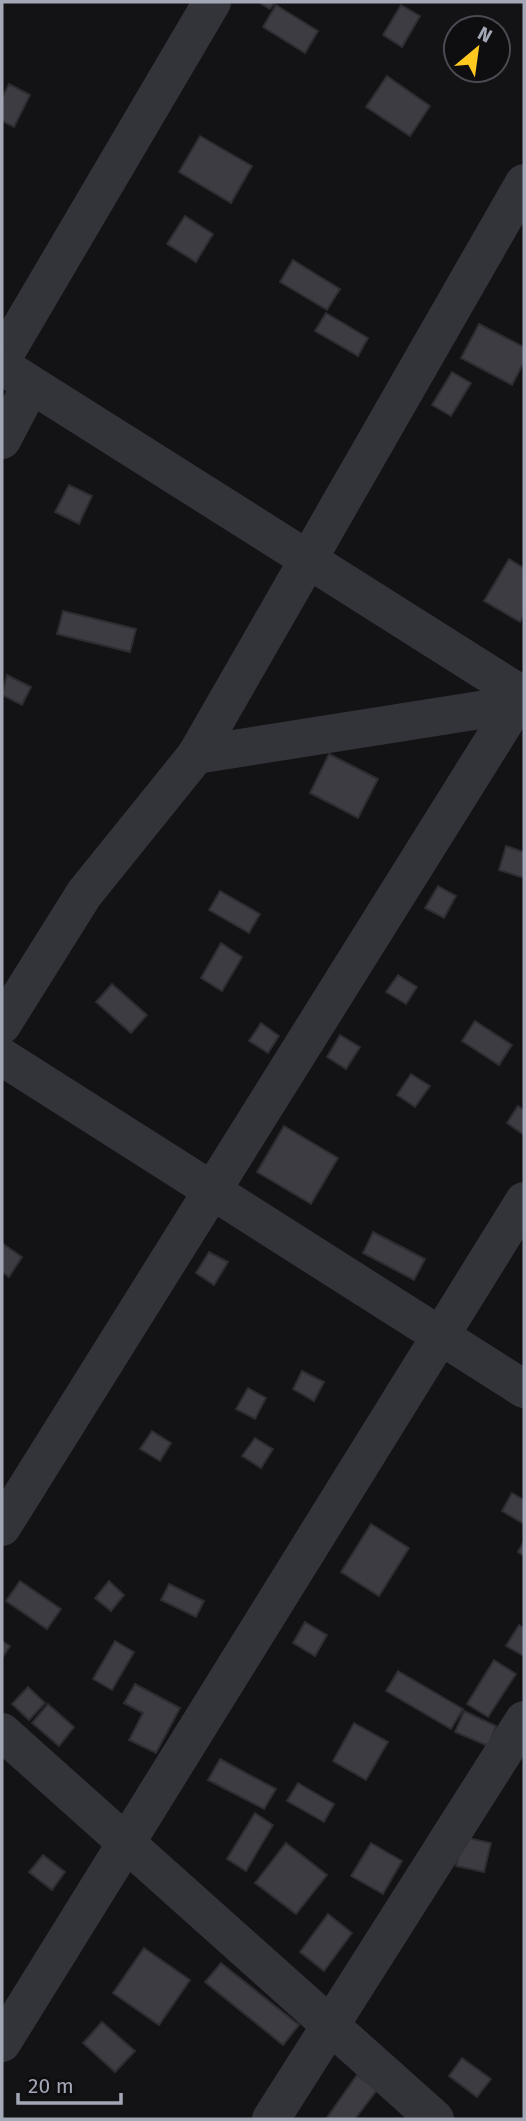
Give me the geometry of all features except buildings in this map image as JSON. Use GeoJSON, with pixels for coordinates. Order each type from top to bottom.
{"type":"FeatureCollection","features":[{"type":"Feature","properties":{"kind":"street"},"geometry":{"type":"LineString","coordinates":[[2,359],[212,2]]}},
{"type":"Feature","properties":{"kind":"street"},"geometry":{"type":"LineString","coordinates":[[2,1025],[84,894],[196,755],[524,183]]}},
{"type":"Feature","properties":{"kind":"street"},"geometry":{"type":"LineString","coordinates":[[2,440],[16,376],[307,560],[522,701]]}},
{"type":"Feature","properties":{"kind":"street"},"geometry":{"type":"LineString","coordinates":[[196,755],[522,701]]}},
{"type":"Feature","properties":{"kind":"street"},"geometry":{"type":"LineString","coordinates":[[2,1527],[522,701]]}},
{"type":"Feature","properties":{"kind":"street"},"geometry":{"type":"LineString","coordinates":[[2,1057],[524,1389]]}},
{"type":"Feature","properties":{"kind":"street"},"geometry":{"type":"LineString","coordinates":[[2,2043],[524,1201]]}},
{"type":"Feature","properties":{"kind":"street"},"geometry":{"type":"LineString","coordinates":[[271,2119],[524,1720]]}},
{"type":"Feature","properties":{"kind":"street"},"geometry":{"type":"LineString","coordinates":[[2,1732],[435,2119]]}}]}
